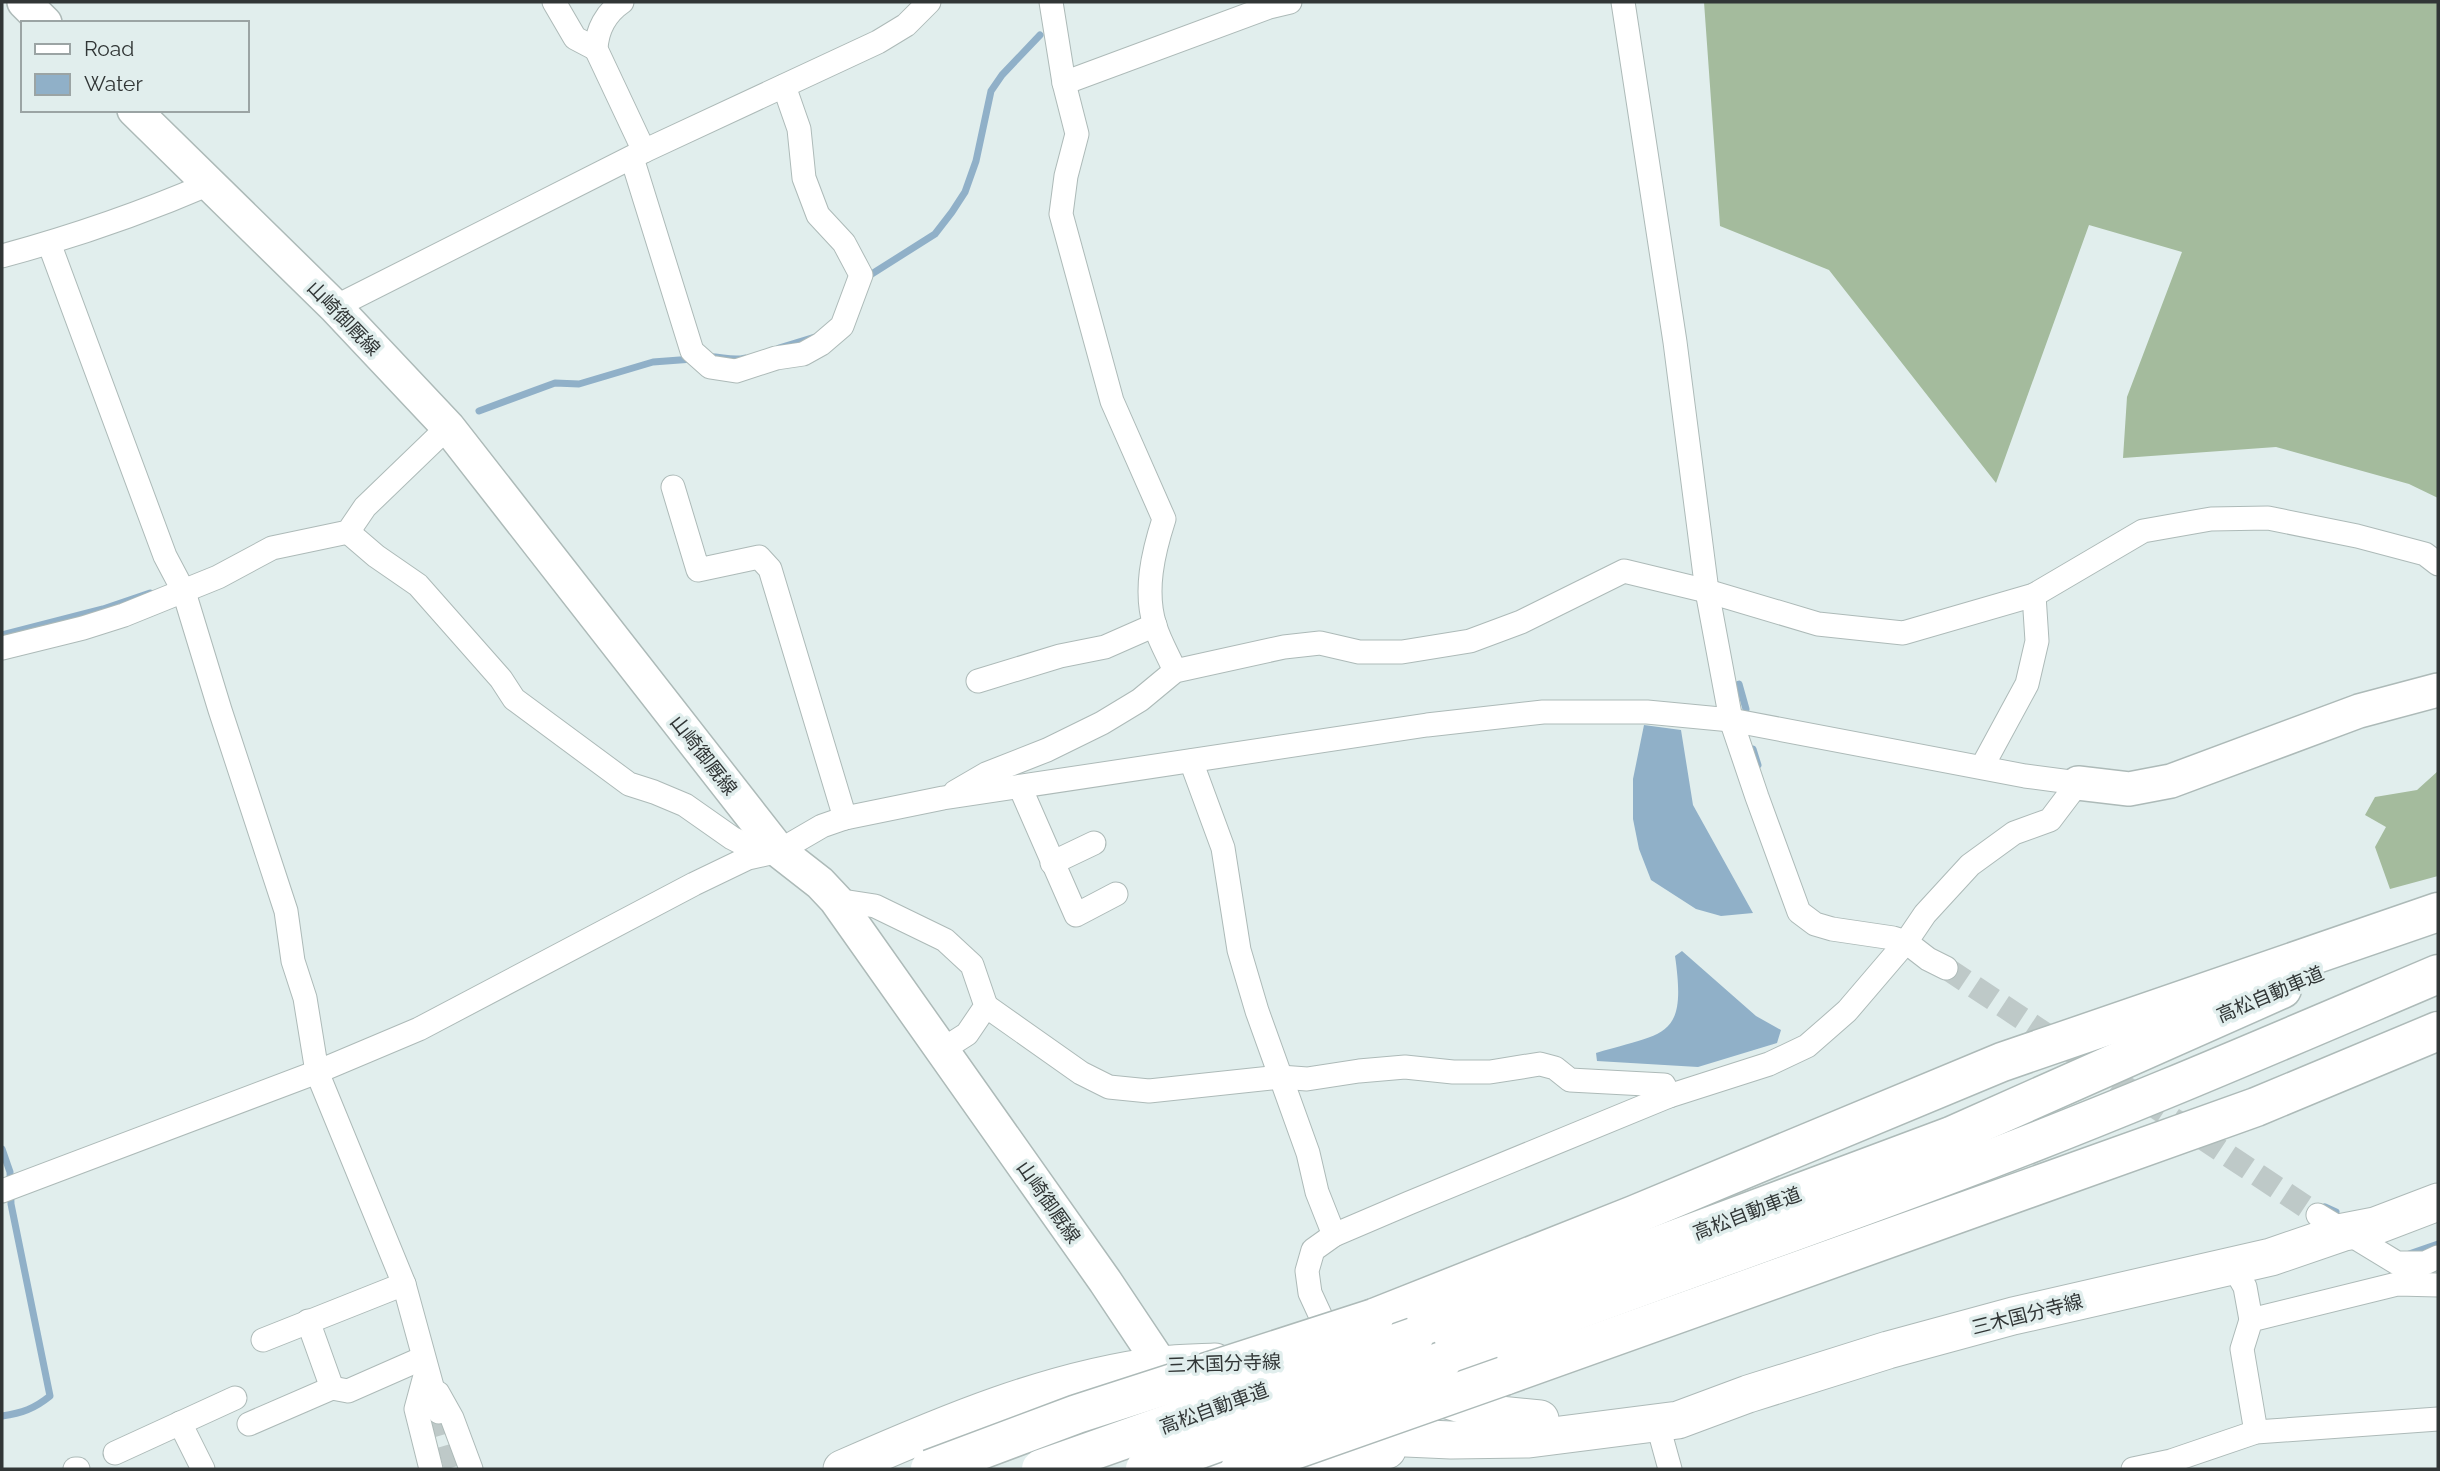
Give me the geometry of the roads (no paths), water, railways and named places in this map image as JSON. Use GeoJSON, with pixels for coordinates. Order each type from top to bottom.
{"type":"FeatureCollection","features":[{"type":"Feature","properties":{"kind":"highway"},"geometry":{"type":"LineString","coordinates":[[930,1469],[1077,1414],[1374,1318],[1634,1216],[2001,1062],[2438,912]]}},
{"type":"Feature","properties":{"kind":"highway","name":"高松自動車道"},"geometry":{"type":"LineString","coordinates":[[1041,1469],[1414,1337],[1951,1136],[2204,1022],[2438,921]]}},
{"type":"Feature","properties":{"kind":"highway","name":"高松自動車道"},"geometry":{"type":"LineString","coordinates":[[1145,1469],[1958,1172],[2220,1067],[2438,974]]}},
{"type":"Feature","properties":{"kind":"highway"},"geometry":{"type":"LineString","coordinates":[[1240,1469],[2256,1107],[2438,1031]]}},
{"type":"Feature","properties":{"kind":"main road"},"geometry":{"type":"LineString","coordinates":[[24,2],[43,21]]}},
{"type":"Feature","properties":{"kind":"main road","name":"山崎御厩線"},"geometry":{"type":"LineString","coordinates":[[136,112],[335,307],[448,427],[771,853],[820,883],[836,900],[1105,1281],[1176,1391],[1206,1461]]}},
{"type":"Feature","properties":{"kind":"main road"},"geometry":{"type":"LineString","coordinates":[[2078,783],[2129,789],[2171,781],[2359,711],[2438,690]]}},
{"type":"Feature","properties":{"kind":"main road","name":"三木国分寺線"},"geometry":{"type":"LineString","coordinates":[[1164,1469],[1206,1461],[1258,1437],[1310,1434],[1451,1440],[1529,1439],[1678,1420],[1748,1394],[1913,1343],[2013,1316],[2271,1257],[2331,1224],[2375,1226],[2438,1202]]}},
{"type":"Feature","properties":{"kind":"main road","name":"三木国分寺線"},"geometry":{"type":"LineString","coordinates":[[842,1469],[1017,1399],[1088,1380],[1161,1366],[1237,1360],[1287,1360],[1499,1415],[1616,1427]]}},
{"type":"Feature","properties":{"kind":"main road"},"geometry":{"type":"LineString","coordinates":[[1311,1469],[1362,1454],[1451,1440]]}},
{"type":"Feature","properties":{"kind":"street"},"geometry":{"type":"LineString","coordinates":[[554,2],[575,38],[596,49]]}},
{"type":"Feature","properties":{"kind":"street"},"geometry":{"type":"LineString","coordinates":[[622,2],[614,7],[597,32],[596,49],[638,154],[692,351],[710,367],[736,371],[776,358],[803,354],[821,344],[842,326],[861,275],[844,243],[818,215],[804,178],[799,129],[784,86]]}},
{"type":"Feature","properties":{"kind":"street"},"geometry":{"type":"LineString","coordinates":[[335,307],[638,154],[878,42],[906,25],[929,2]]}},
{"type":"Feature","properties":{"kind":"street"},"geometry":{"type":"LineString","coordinates":[[1051,2],[1064,82],[1077,134],[1066,176],[1061,214],[1112,401],[1164,519],[1156,545],[1150,588],[1155,625],[1175,671]]}},
{"type":"Feature","properties":{"kind":"street"},"geometry":{"type":"LineString","coordinates":[[1623,2],[1675,342],[1707,591],[1731,720],[1799,912],[1815,924],[1832,929],[1906,942],[1928,959],[1946,968]]}},
{"type":"Feature","properties":{"kind":"street"},"geometry":{"type":"LineString","coordinates":[[1064,82],[1275,3]]}},
{"type":"Feature","properties":{"kind":"street"},"geometry":{"type":"LineString","coordinates":[[2,256],[49,243],[209,184]]}},
{"type":"Feature","properties":{"kind":"street"},"geometry":{"type":"LineString","coordinates":[[49,243],[160,543],[184,591],[286,911],[293,961],[305,998],[317,1072],[404,1284],[439,1412]]}},
{"type":"Feature","properties":{"kind":"street"},"geometry":{"type":"LineString","coordinates":[[2,648],[83,628],[184,591],[218,577],[272,548],[348,532],[365,507],[448,427]]}},
{"type":"Feature","properties":{"kind":"street"},"geometry":{"type":"LineString","coordinates":[[673,486],[698,570],[759,557],[770,569],[845,818]]}},
{"type":"Feature","properties":{"kind":"street"},"geometry":{"type":"LineString","coordinates":[[943,798],[986,774],[1047,750],[1102,723],[1140,700],[1175,671],[1284,647],[1320,643],[1359,652],[1402,652],[1471,641],[1521,622],[1624,571],[1707,591],[1818,624],[1903,633],[2034,595],[2143,531],[2211,519],[2281,520],[2425,554],[2438,564]]}},
{"type":"Feature","properties":{"kind":"street"},"geometry":{"type":"LineString","coordinates":[[348,532],[376,556],[418,585],[501,678],[514,699],[629,784],[685,805],[732,838],[771,853]]}},
{"type":"Feature","properties":{"kind":"street"},"geometry":{"type":"LineString","coordinates":[[1982,767],[2027,684],[2037,641],[2034,595]]}},
{"type":"Feature","properties":{"kind":"street"},"geometry":{"type":"LineString","coordinates":[[978,681],[1060,656],[1105,648],[1155,625]]}},
{"type":"Feature","properties":{"kind":"street"},"geometry":{"type":"LineString","coordinates":[[12,1187],[317,1072],[419,1028],[695,884],[747,858],[771,853],[822,826],[845,818],[943,798],[1427,725],[1543,712],[1647,712],[1731,720],[2025,776],[2078,783],[2050,820],[2014,833],[1970,865],[1925,914],[1906,942],[1847,1011],[1807,1046],[1769,1064],[1669,1096],[1334,1235],[1313,1250],[1307,1270],[1310,1293],[1347,1375]]}},
{"type":"Feature","properties":{"kind":"street"},"geometry":{"type":"LineString","coordinates":[[1191,761],[1206,808],[1223,848],[1239,950],[1308,1153],[1317,1192],[1334,1235]]}},
{"type":"Feature","properties":{"kind":"street"},"geometry":{"type":"LineString","coordinates":[[1020,787],[1076,915],[1116,894]]}},
{"type":"Feature","properties":{"kind":"street"},"geometry":{"type":"LineString","coordinates":[[1052,863],[1094,843]]}},
{"type":"Feature","properties":{"kind":"street"},"geometry":{"type":"LineString","coordinates":[[836,900],[874,906],[945,940],[972,965],[986,1006],[1081,1073],[1109,1087],[1149,1091],[1280,1077],[1307,1079],[1405,1067],[1453,1072],[1490,1072],[1540,1063],[1555,1068],[1570,1080],[1664,1085],[1669,1096]]}},
{"type":"Feature","properties":{"kind":"street"},"geometry":{"type":"LineString","coordinates":[[942,1050],[967,1034],[986,1006]]}},
{"type":"Feature","properties":{"kind":"street"},"geometry":{"type":"LineString","coordinates":[[2331,1224],[2397,1263],[2425,1263],[2438,1257]]}},
{"type":"Feature","properties":{"kind":"street"},"geometry":{"type":"LineString","coordinates":[[2233,1266],[2245,1287],[2251,1320],[2242,1349],[2256,1432]]}},
{"type":"Feature","properties":{"kind":"street"},"geometry":{"type":"LineString","coordinates":[[263,1340],[404,1284]]}},
{"type":"Feature","properties":{"kind":"street"},"geometry":{"type":"LineString","coordinates":[[2251,1320],[2397,1284],[2438,1285]]}},
{"type":"Feature","properties":{"kind":"street"},"geometry":{"type":"LineString","coordinates":[[308,1321],[332,1388]]}},
{"type":"Feature","properties":{"kind":"street"},"geometry":{"type":"LineString","coordinates":[[249,1424],[332,1388],[348,1391],[425,1365]]}},
{"type":"Feature","properties":{"kind":"street"},"geometry":{"type":"LineString","coordinates":[[425,1365],[416,1409],[431,1469]]}},
{"type":"Feature","properties":{"kind":"street"},"geometry":{"type":"LineString","coordinates":[[425,1365],[452,1418],[471,1469]]}},
{"type":"Feature","properties":{"kind":"street"},"geometry":{"type":"LineString","coordinates":[[115,1454],[235,1398]]}},
{"type":"Feature","properties":{"kind":"street"},"geometry":{"type":"LineString","coordinates":[[2133,1469],[2171,1461],[2256,1432],[2438,1419]]}},
{"type":"Feature","properties":{"kind":"street"},"geometry":{"type":"LineString","coordinates":[[1657,1422],[1670,1469]]}},
{"type":"Feature","properties":{"kind":"street"},"geometry":{"type":"LineString","coordinates":[[180,1423],[203,1469]]}},
{"type":"Feature","properties":{"kind":"water"},"geometry":{"type":"Polygon","coordinates":[[[1644,725],[1681,730],[1693,805],[1753,913],[1721,916],[1696,909],[1651,880],[1639,849],[1633,819],[1633,779],[1644,725]]]}},
{"type":"Feature","properties":{"kind":"water"},"geometry":{"type":"Polygon","coordinates":[[[1682,951],[1756,1016],[1781,1030],[1777,1043],[1698,1067],[1597,1061],[1596,1053],[1655,1035],[1666,1028],[1674,1018],[1678,1003],[1675,956],[1682,951]]]}},
{"type":"Feature","properties":{"kind":"waterway"},"geometry":{"type":"LineString","coordinates":[[867,277],[935,234],[952,212],[965,192],[976,161],[991,91],[1002,75],[1040,35]]}},
{"type":"Feature","properties":{"kind":"waterway"},"geometry":{"type":"LineString","coordinates":[[779,348],[815,337]]}},
{"type":"Feature","properties":{"kind":"waterway"},"geometry":{"type":"LineString","coordinates":[[705,357],[745,358]]}},
{"type":"Feature","properties":{"kind":"waterway"},"geometry":{"type":"LineString","coordinates":[[479,411],[555,383],[579,384],[653,362],[693,359]]}},
{"type":"Feature","properties":{"kind":"waterway"},"geometry":{"type":"LineString","coordinates":[[2,635],[103,609],[150,593]]}},
{"type":"Feature","properties":{"kind":"waterway"},"geometry":{"type":"LineString","coordinates":[[1739,684],[1746,709]]}},
{"type":"Feature","properties":{"kind":"waterway"},"geometry":{"type":"LineString","coordinates":[[1753,749],[1758,765]]}},
{"type":"Feature","properties":{"kind":"waterway"},"geometry":{"type":"LineString","coordinates":[[2,1149],[10,1172],[11,1204],[50,1396],[27,1410],[2,1416]]}},
{"type":"Feature","properties":{"kind":"waterway"},"geometry":{"type":"LineString","coordinates":[[2325,1207],[2336,1212]]}},
{"type":"Feature","properties":{"kind":"waterway"},"geometry":{"type":"LineString","coordinates":[[2409,1254],[2438,1244]]}},
{"type":"Feature","properties":{"kind":"tunnel"},"geometry":{"type":"LineString","coordinates":[[1946,968],[2318,1215]]}},
{"type":"Feature","properties":{"kind":"tunnel"},"geometry":{"type":"LineString","coordinates":[[439,1412],[456,1469]]}}]}
